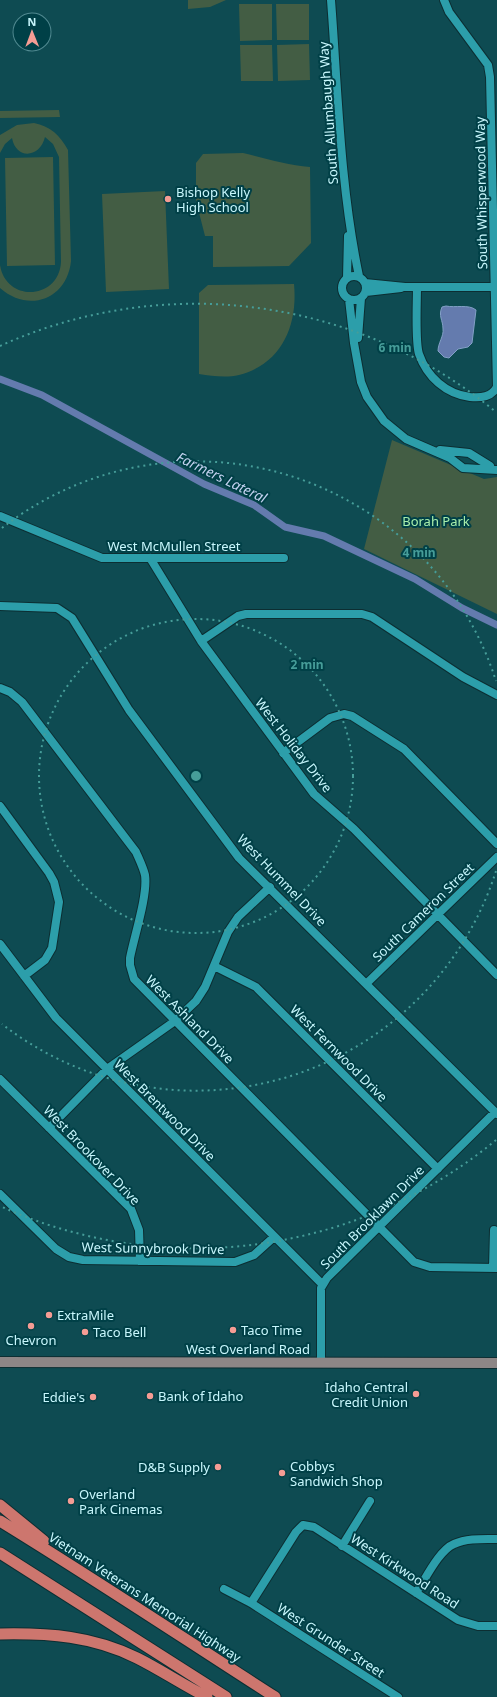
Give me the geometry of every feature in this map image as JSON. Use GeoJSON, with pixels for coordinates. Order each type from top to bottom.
{"type":"FeatureCollection","features":[{"type":"Feature","properties":{"kind":"highway"},"geometry":{"type":"LineString","coordinates":[[0,1505],[77,1568]]}},
{"type":"Feature","properties":{"kind":"highway","name":"Vietnam Veterans Memorial Highway"},"geometry":{"type":"LineString","coordinates":[[0,1521],[77,1568],[110,1591],[275,1697]]}},
{"type":"Feature","properties":{"kind":"highway"},"geometry":{"type":"LineString","coordinates":[[0,1553],[226,1697]]}},
{"type":"Feature","properties":{"kind":"highway"},"geometry":{"type":"LineString","coordinates":[[0,1634],[55,1634],[104,1644],[139,1659],[207,1697]]}},
{"type":"Feature","properties":{"kind":"main road","name":"West Overland Road"},"geometry":{"type":"LineString","coordinates":[[0,1362],[497,1363]]}},
{"type":"Feature","properties":{"kind":"street","name":"South Allumbaugh Way"},"geometry":{"type":"LineString","coordinates":[[332,0],[340,126],[350,223],[359,276]]}},
{"type":"Feature","properties":{"kind":"street","name":"South Whisperwood Way"},"geometry":{"type":"LineString","coordinates":[[417,287],[419,353],[424,365],[435,381],[461,396],[478,398],[488,396],[497,387],[490,78],[488,65],[449,12],[444,0]]}},
{"type":"Feature","properties":{"kind":"street","name":"South Allumbaugh Way"},"geometry":{"type":"LineString","coordinates":[[347,278],[350,223]]}},
{"type":"Feature","properties":{"kind":"street"},"geometry":{"type":"LineString","coordinates":[[356,349],[365,283],[359,276],[351,276],[344,281],[342,289],[346,297],[349,299],[357,367],[361,382],[367,397],[375,409],[395,431],[406,439],[450,458],[463,468],[497,469]]}},
{"type":"Feature","properties":{"kind":"street"},"geometry":{"type":"LineString","coordinates":[[365,283],[405,287]]}},
{"type":"Feature","properties":{"kind":"street"},"geometry":{"type":"LineString","coordinates":[[349,299],[405,287],[495,287]]}},
{"type":"Feature","properties":{"kind":"street"},"geometry":{"type":"LineString","coordinates":[[425,447],[468,453],[497,469]]}},
{"type":"Feature","properties":{"kind":"street","name":"West McMullen Street"},"geometry":{"type":"LineString","coordinates":[[0,516],[102,558],[284,558]]}},
{"type":"Feature","properties":{"kind":"street","name":"West Holiday Drive"},"geometry":{"type":"LineString","coordinates":[[150,558],[201,641],[314,794],[354,829],[497,975]]}},
{"type":"Feature","properties":{"kind":"street","name":"West Hummel Drive"},"geometry":{"type":"LineString","coordinates":[[0,606],[57,608],[72,618],[129,710],[239,858],[270,887],[496,1113]]}},
{"type":"Feature","properties":{"kind":"street"},"geometry":{"type":"LineString","coordinates":[[201,641],[238,616],[246,614],[362,614],[372,617],[463,677],[497,695]]}},
{"type":"Feature","properties":{"kind":"street","name":"West Ashland Drive"},"geometry":{"type":"LineString","coordinates":[[0,688],[10,692],[22,702],[136,852],[142,864],[145,876],[144,893],[130,958],[131,972],[140,985],[414,1262],[421,1266],[495,1268]]}},
{"type":"Feature","properties":{"kind":"street"},"geometry":{"type":"LineString","coordinates":[[283,753],[330,718],[344,714],[352,716],[404,749],[497,844]]}},
{"type":"Feature","properties":{"kind":"street"},"geometry":{"type":"LineString","coordinates":[[0,806],[54,882],[59,902],[59,913],[49,955],[24,976]]}},
{"type":"Feature","properties":{"kind":"street","name":"South Cameron Street"},"geometry":{"type":"LineString","coordinates":[[366,983],[497,857]]}},
{"type":"Feature","properties":{"kind":"street"},"geometry":{"type":"LineString","coordinates":[[49,1128],[107,1070],[175,1021],[201,995],[228,932],[238,917],[270,887]]}},
{"type":"Feature","properties":{"kind":"street","name":"West Brentwood Drive"},"geometry":{"type":"LineString","coordinates":[[0,944],[56,1018],[322,1284]]}},
{"type":"Feature","properties":{"kind":"street","name":"West Fernwood Drive"},"geometry":{"type":"LineString","coordinates":[[214,966],[256,987],[438,1169]]}},
{"type":"Feature","properties":{"kind":"street","name":"West Brookover Drive"},"geometry":{"type":"LineString","coordinates":[[0,1079],[131,1209],[139,1230],[140,1261]]}},
{"type":"Feature","properties":{"kind":"street","name":"South Brooklawn Drive"},"geometry":{"type":"LineString","coordinates":[[321,1362],[322,1284],[379,1225],[496,1113]]}},
{"type":"Feature","properties":{"kind":"street","name":"West Sunnybrook Drive"},"geometry":{"type":"LineString","coordinates":[[0,1194],[56,1250],[69,1257],[83,1260],[235,1262],[254,1255],[274,1237]]}},
{"type":"Feature","properties":{"kind":"street"},"geometry":{"type":"LineString","coordinates":[[494,1230],[495,1268]]}},
{"type":"Feature","properties":{"kind":"street"},"geometry":{"type":"LineString","coordinates":[[342,1546],[370,1501]]}},
{"type":"Feature","properties":{"kind":"street","name":"West Kirkwood Road"},"geometry":{"type":"LineString","coordinates":[[252,1603],[296,1532],[303,1525],[314,1527],[458,1620],[478,1626],[497,1626]]}},
{"type":"Feature","properties":{"kind":"street"},"geometry":{"type":"LineString","coordinates":[[416,1593],[440,1556],[453,1544],[471,1539],[497,1539]]}},
{"type":"Feature","properties":{"kind":"street","name":"West Grunder Street"},"geometry":{"type":"LineString","coordinates":[[224,1589],[252,1603],[398,1697]]}},
{"type":"Feature","properties":{"kind":"green space"},"geometry":{"type":"Polygon","coordinates":[[[188,0],[226,0],[210,7],[188,9],[188,0]]]}},
{"type":"Feature","properties":{"kind":"green space"},"geometry":{"type":"Polygon","coordinates":[[[239,4],[272,4],[272,40],[240,41],[239,4]]]}},
{"type":"Feature","properties":{"kind":"green space"},"geometry":{"type":"Polygon","coordinates":[[[276,4],[309,4],[309,40],[277,40],[276,4]]]}},
{"type":"Feature","properties":{"kind":"green space"},"geometry":{"type":"Polygon","coordinates":[[[309,44],[310,80],[278,81],[277,45],[309,44]]]}},
{"type":"Feature","properties":{"kind":"green space"},"geometry":{"type":"Polygon","coordinates":[[[240,45],[272,45],[273,81],[241,81],[240,45]]]}},
{"type":"Feature","properties":{"kind":"green space"},"geometry":{"type":"Polygon","coordinates":[[[59,110],[60,117],[0,118],[0,111],[59,110]]]}},
{"type":"Feature","properties":{"kind":"green space"},"geometry":{"type":"Polygon","coordinates":[[[34,123],[45,126],[54,132],[62,140],[68,150],[71,261],[68,274],[62,285],[54,293],[34,301],[22,300],[11,296],[0,288],[0,265],[4,277],[12,286],[21,291],[32,292],[42,290],[51,284],[58,275],[61,262],[59,157],[53,144],[45,137],[38,149],[28,154],[18,150],[14,145],[12,138],[5,144],[0,153],[0,135],[17,125],[34,123]]]}},
{"type":"Feature","properties":{"kind":"green space"},"geometry":{"type":"Polygon","coordinates":[[[243,153],[284,163],[310,167],[311,243],[289,266],[213,267],[213,236],[205,236],[196,201],[196,163],[203,154],[243,153]]]}},
{"type":"Feature","properties":{"kind":"green space"},"geometry":{"type":"Polygon","coordinates":[[[53,157],[55,265],[7,266],[5,158],[53,157]]]}},
{"type":"Feature","properties":{"kind":"green space"},"geometry":{"type":"Polygon","coordinates":[[[165,191],[169,289],[106,292],[102,194],[165,191]]]}},
{"type":"Feature","properties":{"kind":"green space"},"geometry":{"type":"Polygon","coordinates":[[[294,284],[295,299],[290,328],[284,341],[266,362],[254,370],[234,376],[199,374],[199,293],[208,285],[294,284]]]}},
{"type":"Feature","properties":{"kind":"green space","name":"Borah Park"},"geometry":{"type":"Polygon","coordinates":[[[392,440],[484,479],[497,477],[497,614],[364,549],[392,440]]]}},
{"type":"Feature","properties":{"kind":"water"},"geometry":{"type":"Polygon","coordinates":[[[442,307],[470,307],[476,310],[472,343],[468,347],[458,349],[449,358],[444,357],[438,351],[443,332],[441,310],[442,307]]]}},
{"type":"Feature","properties":{"kind":"waterway","name":"Farmers Lateral"},"geometry":{"type":"LineString","coordinates":[[0,379],[42,395],[204,484],[254,505],[285,527],[324,536],[415,579],[462,608],[497,625]]}},
{"type":"Feature","properties":{"kind":"place","name":"Bishop Kelly High School"},"geometry":{"type":"Point","coordinates":[168,199]}},
{"type":"Feature","properties":{"kind":"place","name":"ExtraMile"},"geometry":{"type":"Point","coordinates":[49,1315]}},
{"type":"Feature","properties":{"kind":"place","name":"Chevron"},"geometry":{"type":"Point","coordinates":[31,1326]}},
{"type":"Feature","properties":{"kind":"place","name":"Taco Time"},"geometry":{"type":"Point","coordinates":[233,1330]}},
{"type":"Feature","properties":{"kind":"place","name":"Taco Bell"},"geometry":{"type":"Point","coordinates":[85,1332]}},
{"type":"Feature","properties":{"kind":"place","name":"Idaho Central Credit Union"},"geometry":{"type":"Point","coordinates":[416,1394]}},
{"type":"Feature","properties":{"kind":"place","name":"Bank of Idaho"},"geometry":{"type":"Point","coordinates":[150,1396]}},
{"type":"Feature","properties":{"kind":"place","name":"Eddie's"},"geometry":{"type":"Point","coordinates":[93,1397]}},
{"type":"Feature","properties":{"kind":"place","name":"D&B Supply"},"geometry":{"type":"Point","coordinates":[218,1467]}},
{"type":"Feature","properties":{"kind":"place","name":"Cobbys Sandwich Shop"},"geometry":{"type":"Point","coordinates":[282,1473]}},
{"type":"Feature","properties":{"kind":"place","name":"Overland Park Cinemas"},"geometry":{"type":"Point","coordinates":[71,1501]}}]}
